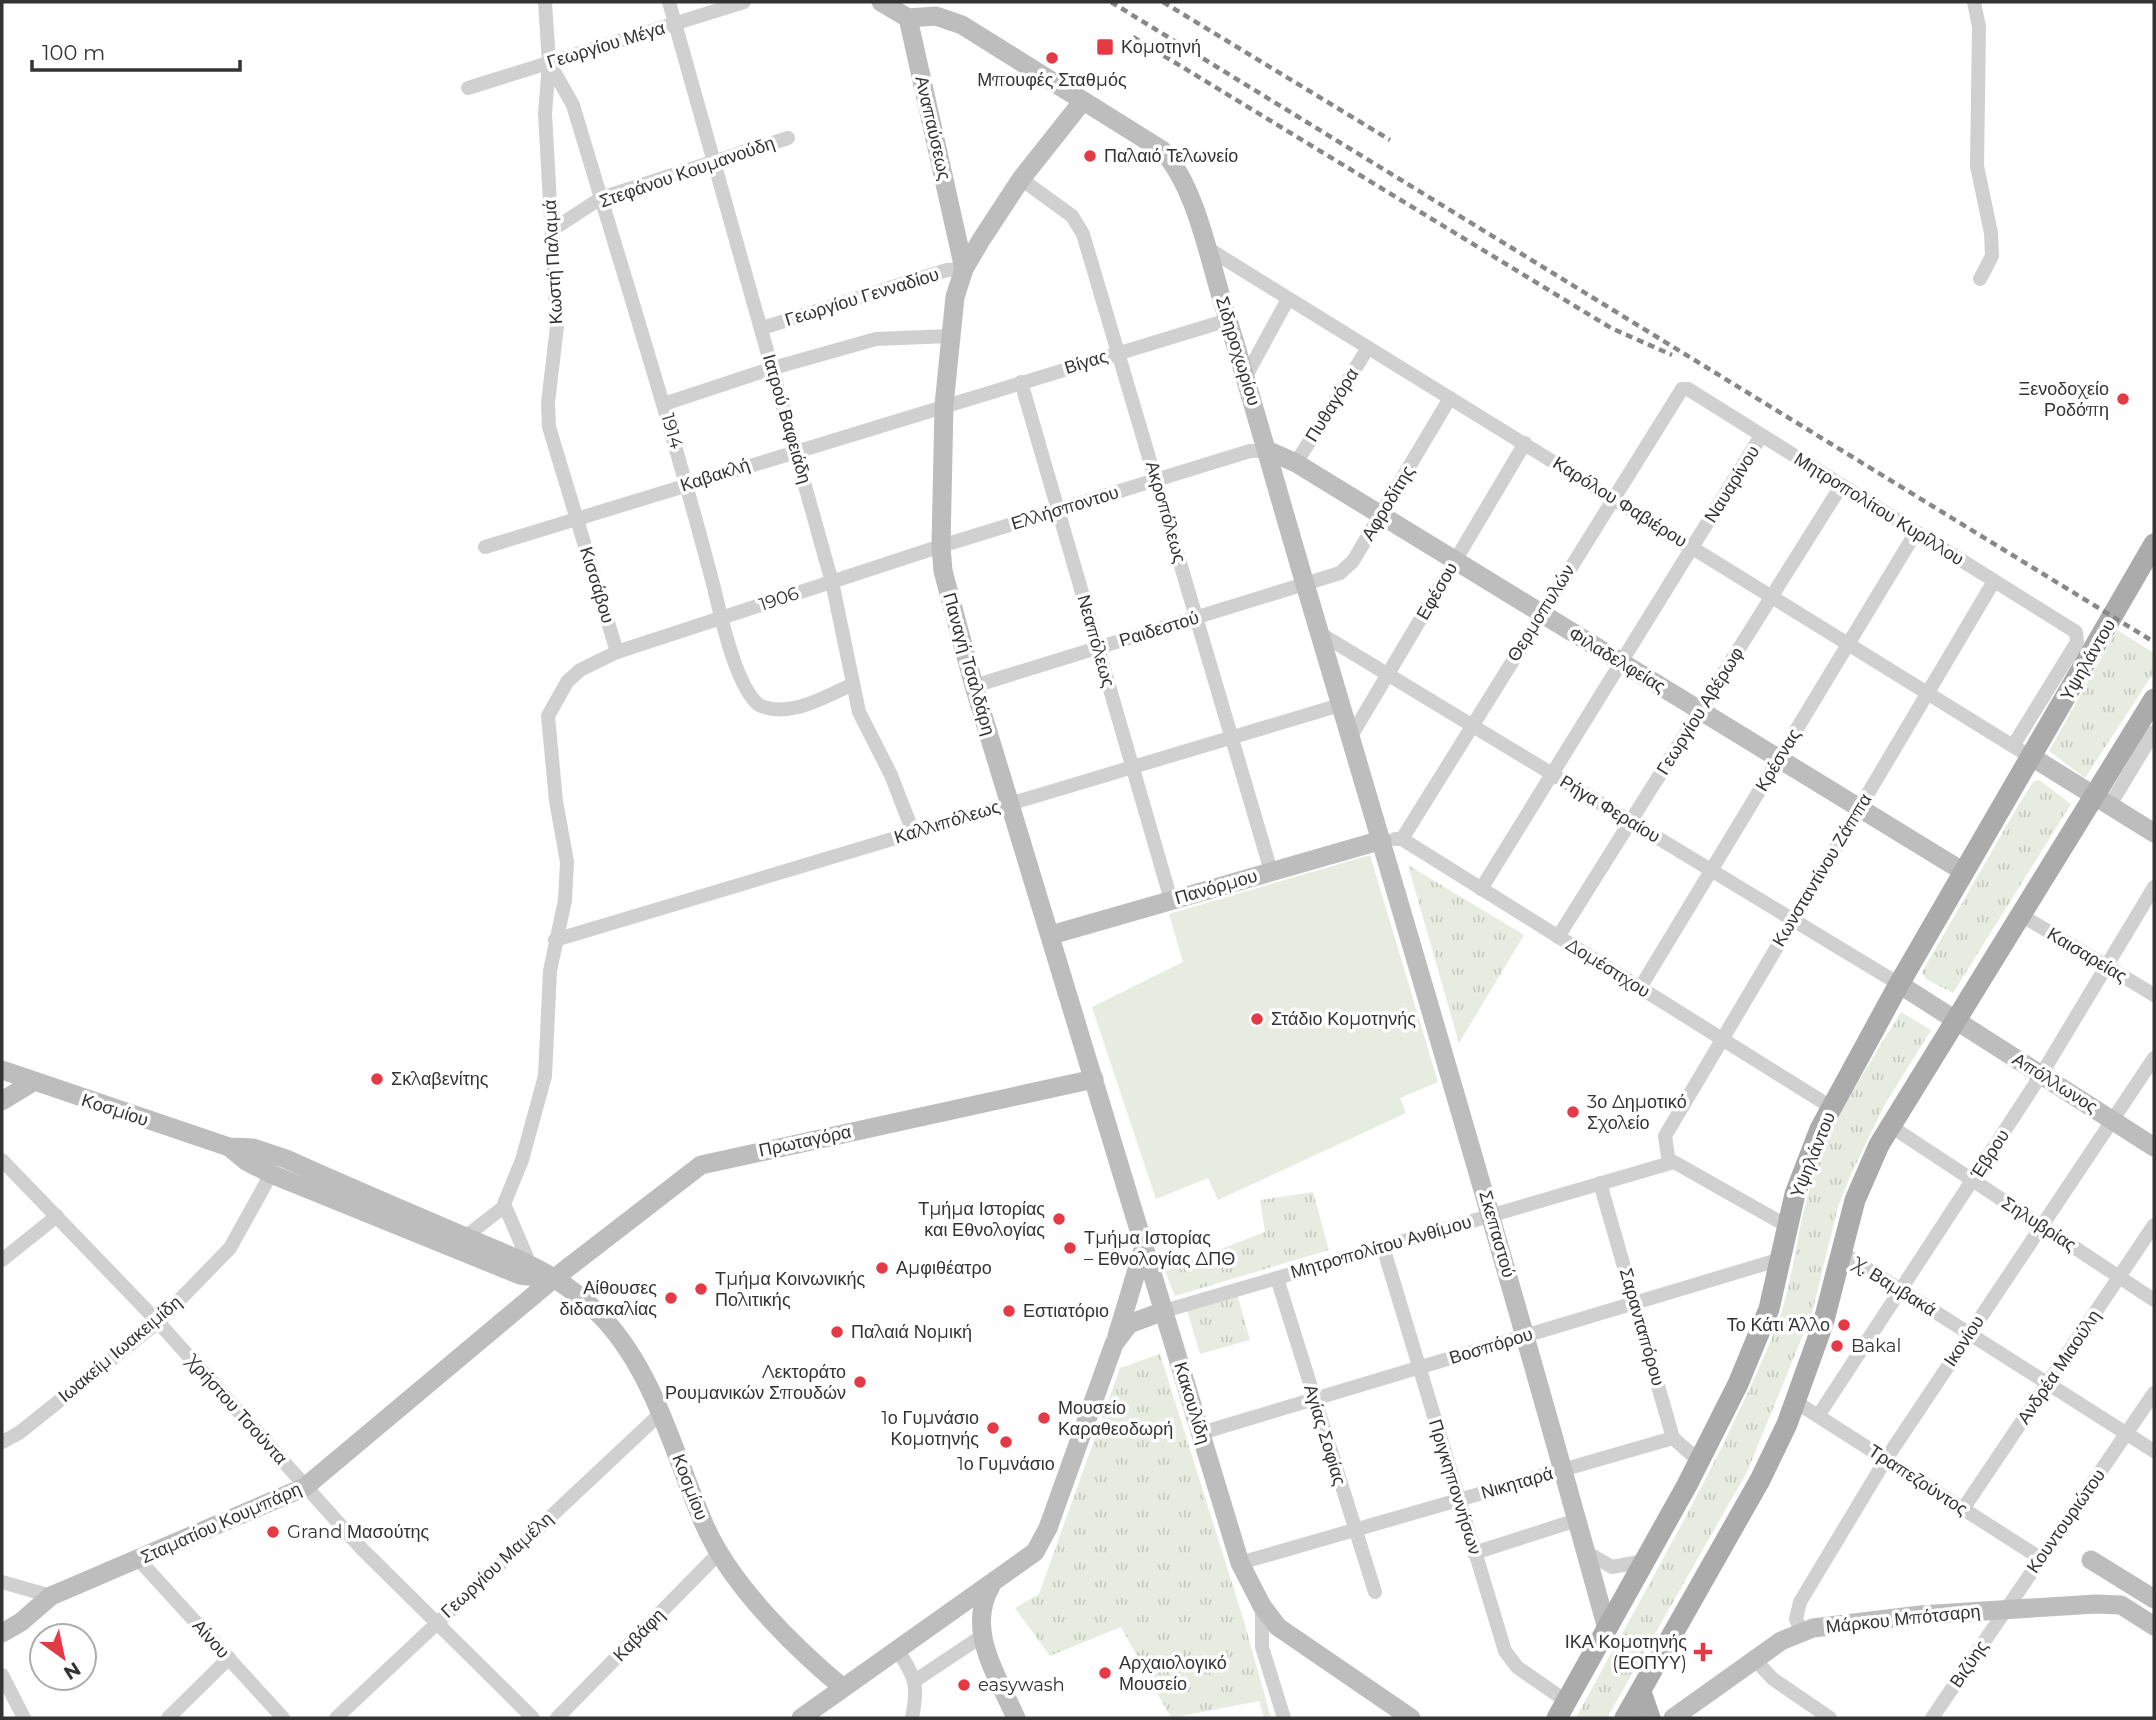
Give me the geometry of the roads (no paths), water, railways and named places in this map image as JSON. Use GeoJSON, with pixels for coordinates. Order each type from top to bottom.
{"type":"FeatureCollection","features":[{"type":"Feature","properties":{"kind":"main road","name":"Υψηλάντου"},"geometry":{"type":"LineString","coordinates":[[1561,1710],[1699,1461],[1766,1318],[1787,1226],[1805,1164],[1831,1107],[2154,544]]}},
{"type":"Feature","properties":{"kind":"main road"},"geometry":{"type":"LineString","coordinates":[[1625,1718],[1760,1480],[1796,1402],[1824,1324],[1860,1185],[1889,1125],[2021,915],[2102,801],[2154,699]]}},
{"type":"Feature","properties":{"kind":"main road"},"geometry":{"type":"LineString","coordinates":[[1641,1692],[1650,1718]]}},
{"type":"Feature","properties":{"kind":"street","name":"Κωστή Παλαμά"},"geometry":{"type":"LineString","coordinates":[[545,2],[549,63],[545,114],[557,326],[548,403],[549,427],[577,518]]}},
{"type":"Feature","properties":{"kind":"street","name":"Ιατρού Βαφειάδη"},"geometry":{"type":"LineString","coordinates":[[669,2],[832,582],[863,723],[891,775],[913,832]]}},
{"type":"Feature","properties":{"kind":"street","name":"Γεωργίου Μέγα"},"geometry":{"type":"LineString","coordinates":[[468,88],[744,2]]}},
{"type":"Feature","properties":{"kind":"street"},"geometry":{"type":"LineString","coordinates":[[881,2],[908,18]]}},
{"type":"Feature","properties":{"kind":"street"},"geometry":{"type":"LineString","coordinates":[[1974,2],[1979,27],[1977,166],[1991,233],[1992,256],[1980,279]]}},
{"type":"Feature","properties":{"kind":"street","name":"Σιδηροχωρίου"},"geometry":{"type":"LineString","coordinates":[[908,18],[936,16],[962,25],[1162,150],[1173,163],[1207,248],[1269,451],[1339,705],[1382,840]]}},
{"type":"Feature","properties":{"kind":"street","name":"Αναπαύσεως"},"geometry":{"type":"LineString","coordinates":[[908,18],[964,269]]}},
{"type":"Feature","properties":{"kind":"street","name":"1914"},"geometry":{"type":"LineString","coordinates":[[549,63],[573,105],[664,404],[721,617],[745,689],[759,705],[772,709],[805,705],[853,684]]}},
{"type":"Feature","properties":{"kind":"street","name":"Παναγή Τσαλδάρη"},"geometry":{"type":"LineString","coordinates":[[1082,102],[1021,179],[964,269],[955,297],[944,405],[943,571],[974,686],[1145,1243]]}},
{"type":"Feature","properties":{"kind":"street","name":"Στεφάνου Κουμανούδη"},"geometry":{"type":"LineString","coordinates":[[552,230],[601,198],[788,138]]}},
{"type":"Feature","properties":{"kind":"street","name":"Ακροπόλεως"},"geometry":{"type":"LineString","coordinates":[[1021,179],[1079,224],[1157,479],[1270,871]]}},
{"type":"Feature","properties":{"kind":"street","name":"Καρόλου Φαβιέρου"},"geometry":{"type":"LineString","coordinates":[[1207,248],[2032,757]]}},
{"type":"Feature","properties":{"kind":"street","name":"Γεωργίου Γενναδίου"},"geometry":{"type":"LineString","coordinates":[[762,328],[947,270],[964,269]]}},
{"type":"Feature","properties":{"kind":"street"},"geometry":{"type":"LineString","coordinates":[[1246,376],[1288,299]]}},
{"type":"Feature","properties":{"kind":"street","name":"Βίγας"},"geometry":{"type":"LineString","coordinates":[[944,405],[1228,320]]}},
{"type":"Feature","properties":{"kind":"street"},"geometry":{"type":"LineString","coordinates":[[664,404],[773,368],[876,339],[950,337]]}},
{"type":"Feature","properties":{"kind":"street","name":"Πυθαγόρα"},"geometry":{"type":"LineString","coordinates":[[1296,463],[1368,348]]}},
{"type":"Feature","properties":{"kind":"street","name":"Νεαπόλεως"},"geometry":{"type":"LineString","coordinates":[[1021,382],[1171,900]]}},
{"type":"Feature","properties":{"kind":"street","name":"Μητροπολίτου Κυρίλλου"},"geometry":{"type":"LineString","coordinates":[[1682,389],[1689,389],[2076,632],[2077,642],[2013,746]]}},
{"type":"Feature","properties":{"kind":"street","name":"Θερμοπυλών"},"geometry":{"type":"LineString","coordinates":[[1402,839],[1612,497],[1682,389]]}},
{"type":"Feature","properties":{"kind":"street","name":"Αφροδίτης"},"geometry":{"type":"LineString","coordinates":[[1305,584],[1340,573],[1348,567],[1450,398]]}},
{"type":"Feature","properties":{"kind":"street","name":"Καβακλή"},"geometry":{"type":"LineString","coordinates":[[485,547],[944,405]]}},
{"type":"Feature","properties":{"kind":"street","name":"Ναυαρίνου"},"geometry":{"type":"LineString","coordinates":[[1481,889],[1762,436]]}},
{"type":"Feature","properties":{"kind":"street","name":"Εφέσου"},"geometry":{"type":"LineString","coordinates":[[1350,738],[1525,443]]}},
{"type":"Feature","properties":{"kind":"street","name":"Ελλήσποντου"},"geometry":{"type":"LineString","coordinates":[[942,546],[1250,451],[1269,451]]}},
{"type":"Feature","properties":{"kind":"street","name":"Φιλαδελφείας"},"geometry":{"type":"LineString","coordinates":[[1269,451],[1296,463],[1964,872]]}},
{"type":"Feature","properties":{"kind":"street","name":"Γεωργίου Αβέρωφ"},"geometry":{"type":"LineString","coordinates":[[1558,937],[1841,486]]}},
{"type":"Feature","properties":{"kind":"street","name":"Κισσάβου"},"geometry":{"type":"LineString","coordinates":[[577,518],[617,652]]}},
{"type":"Feature","properties":{"kind":"street","name":"Κρέσνας"},"geometry":{"type":"LineString","coordinates":[[1640,988],[1916,532]]}},
{"type":"Feature","properties":{"kind":"street","name":"1906"},"geometry":{"type":"LineString","coordinates":[[505,1206],[522,1160],[545,1076],[548,1001],[555,940],[565,900],[567,862],[556,801],[548,716],[567,682],[580,670],[617,652],[942,546]]}},
{"type":"Feature","properties":{"kind":"street","name":"Κωνσταντίνου Ζάππα"},"geometry":{"type":"LineString","coordinates":[[1669,1163],[1665,1136],[1994,581]]}},
{"type":"Feature","properties":{"kind":"street","name":"Ραιδεστού"},"geometry":{"type":"LineString","coordinates":[[974,686],[1305,584]]}},
{"type":"Feature","properties":{"kind":"street","name":"Ρήγα Φεραίου"},"geometry":{"type":"LineString","coordinates":[[1321,634],[1899,985]]}},
{"type":"Feature","properties":{"kind":"street","name":"Καλλιπόλεως"},"geometry":{"type":"LineString","coordinates":[[555,940],[1339,705]]}},
{"type":"Feature","properties":{"kind":"street"},"geometry":{"type":"LineString","coordinates":[[2102,801],[2154,732]]}},
{"type":"Feature","properties":{"kind":"street"},"geometry":{"type":"LineString","coordinates":[[2032,757],[2154,833]]}},
{"type":"Feature","properties":{"kind":"street"},"geometry":{"type":"LineString","coordinates":[[1382,840],[1402,839]]}},
{"type":"Feature","properties":{"kind":"street","name":"Δομέστιχου"},"geometry":{"type":"LineString","coordinates":[[1402,839],[1831,1107]]}},
{"type":"Feature","properties":{"kind":"street","name":"Πανόρμου"},"geometry":{"type":"LineString","coordinates":[[1051,935],[1382,840]]}},
{"type":"Feature","properties":{"kind":"street","name":"Σκεπαστού"},"geometry":{"type":"LineString","coordinates":[[1382,840],[1526,1336],[1607,1629]]}},
{"type":"Feature","properties":{"kind":"street","name":"Έβρου"},"geometry":{"type":"LineString","coordinates":[[1818,1416],[2041,1074],[2154,887]]}},
{"type":"Feature","properties":{"kind":"street","name":"Καισαρείας"},"geometry":{"type":"LineString","coordinates":[[2021,915],[2154,995]]}},
{"type":"Feature","properties":{"kind":"street","name":"Απόλλωνος"},"geometry":{"type":"LineString","coordinates":[[1899,985],[2154,1147]]}},
{"type":"Feature","properties":{"kind":"street","name":"Ικονίου"},"geometry":{"type":"LineString","coordinates":[[1802,1632],[1796,1619],[1800,1602],[1886,1460],[2154,1058]]}},
{"type":"Feature","properties":{"kind":"street","name":"Κοσμίου"},"geometry":{"type":"LineString","coordinates":[[2,1070],[229,1147],[253,1148],[286,1159],[529,1262],[583,1300],[610,1327],[629,1353],[660,1414],[705,1525],[720,1552],[798,1650],[842,1687]]}},
{"type":"Feature","properties":{"kind":"street","name":"Πρωταγόρα"},"geometry":{"type":"LineString","coordinates":[[552,1280],[694,1170],[710,1162],[1094,1079]]}},
{"type":"Feature","properties":{"kind":"street"},"geometry":{"type":"LineString","coordinates":[[2,1101],[33,1082]]}},
{"type":"Feature","properties":{"kind":"street","name":"Σηλυβρίας"},"geometry":{"type":"LineString","coordinates":[[1889,1125],[2154,1300]]}},
{"type":"Feature","properties":{"kind":"street","name":"Κοσμίου"},"geometry":{"type":"LineString","coordinates":[[229,1147],[246,1161],[271,1174],[520,1275],[552,1280]]}},
{"type":"Feature","properties":{"kind":"street","name":"Χρήστου Τσούντα"},"geometry":{"type":"LineString","coordinates":[[2,1160],[158,1322],[305,1487],[435,1623],[533,1718]]}},
{"type":"Feature","properties":{"kind":"street"},"geometry":{"type":"LineString","coordinates":[[1669,1163],[1679,1163],[1787,1226]]}},
{"type":"Feature","properties":{"kind":"street","name":"Μητροπολίτου Ανθίμου"},"geometry":{"type":"LineString","coordinates":[[1164,1311],[1669,1163]]}},
{"type":"Feature","properties":{"kind":"street","name":"Ιωακείμ Ιωακειμίδη"},"geometry":{"type":"LineString","coordinates":[[2,1442],[19,1433],[158,1322],[230,1248],[271,1174]]}},
{"type":"Feature","properties":{"kind":"street","name":"Σαρανταπόρου"},"geometry":{"type":"LineString","coordinates":[[1600,1183],[1673,1438]]}},
{"type":"Feature","properties":{"kind":"street"},"geometry":{"type":"LineString","coordinates":[[465,1237],[505,1206],[529,1262]]}},
{"type":"Feature","properties":{"kind":"street"},"geometry":{"type":"LineString","coordinates":[[2,1260],[57,1216]]}},
{"type":"Feature","properties":{"kind":"street","name":"Ανδρέα Μιαούλη"},"geometry":{"type":"LineString","coordinates":[[1963,1509],[2154,1225]]}},
{"type":"Feature","properties":{"kind":"street"},"geometry":{"type":"LineString","coordinates":[[801,1718],[1024,1563],[1042,1540],[1114,1344],[1145,1243]]}},
{"type":"Feature","properties":{"kind":"street","name":"Κακουλίδη"},"geometry":{"type":"LineString","coordinates":[[1145,1243],[1240,1563],[1262,1606],[1275,1624],[1297,1642],[1411,1718]]}},
{"type":"Feature","properties":{"kind":"street","name":"Πριγκηποννήσων"},"geometry":{"type":"LineString","coordinates":[[1383,1247],[1507,1655],[1561,1710]]}},
{"type":"Feature","properties":{"kind":"street","name":"Χ. Βαμβακά"},"geometry":{"type":"LineString","coordinates":[[1841,1252],[2154,1451]]}},
{"type":"Feature","properties":{"kind":"street","name":"Βοσπόρου"},"geometry":{"type":"LineString","coordinates":[[1201,1433],[1781,1259]]}},
{"type":"Feature","properties":{"kind":"street","name":"Αγίας Σοφίας"},"geometry":{"type":"LineString","coordinates":[[1278,1278],[1375,1592]]}},
{"type":"Feature","properties":{"kind":"street","name":"Σταματίου Κουμπάρη"},"geometry":{"type":"LineString","coordinates":[[2,1633],[21,1622],[51,1596],[305,1487],[552,1280]]}},
{"type":"Feature","properties":{"kind":"street"},"geometry":{"type":"LineString","coordinates":[[1114,1344],[1129,1324],[1164,1311]]}},
{"type":"Feature","properties":{"kind":"street","name":"Κουντουριώτου"},"geometry":{"type":"LineString","coordinates":[[2006,1609],[2154,1392]]}},
{"type":"Feature","properties":{"kind":"street","name":"Τραπεζούντος"},"geometry":{"type":"LineString","coordinates":[[1796,1402],[2040,1559]]}},
{"type":"Feature","properties":{"kind":"street","name":"Γεωργίου Μαμέλη"},"geometry":{"type":"LineString","coordinates":[[336,1718],[660,1414]]}},
{"type":"Feature","properties":{"kind":"street"},"geometry":{"type":"LineString","coordinates":[[1673,1438],[1699,1461]]}},
{"type":"Feature","properties":{"kind":"street","name":"Νικηταρά"},"geometry":{"type":"LineString","coordinates":[[1240,1563],[1673,1438]]}},
{"type":"Feature","properties":{"kind":"street"},"geometry":{"type":"LineString","coordinates":[[1474,1553],[1577,1520]]}},
{"type":"Feature","properties":{"kind":"street","name":"Καβάφη"},"geometry":{"type":"LineString","coordinates":[[558,1718],[720,1552]]}},
{"type":"Feature","properties":{"kind":"street"},"geometry":{"type":"LineString","coordinates":[[1586,1552],[1612,1567],[1645,1561]]}},
{"type":"Feature","properties":{"kind":"street","name":"Αίνου"},"geometry":{"type":"LineString","coordinates":[[139,1560],[283,1718]]}},
{"type":"Feature","properties":{"kind":"street"},"geometry":{"type":"LineString","coordinates":[[2091,1560],[2154,1599]]}},
{"type":"Feature","properties":{"kind":"street"},"geometry":{"type":"LineString","coordinates":[[2,1582],[51,1596]]}},
{"type":"Feature","properties":{"kind":"street"},"geometry":{"type":"LineString","coordinates":[[991,1585],[979,1612],[982,1636],[1016,1718]]}},
{"type":"Feature","properties":{"kind":"street","name":"Μάρκου Μπότσαρη"},"geometry":{"type":"LineString","coordinates":[[1673,1718],[1754,1659],[1802,1632],[1920,1615],[2114,1604],[2154,1625]]}},
{"type":"Feature","properties":{"kind":"street"},"geometry":{"type":"LineString","coordinates":[[1262,1606],[1262,1647],[1284,1718]]}},
{"type":"Feature","properties":{"kind":"street","name":"Βιζύης"},"geometry":{"type":"LineString","coordinates":[[1932,1718],[2006,1609]]}},
{"type":"Feature","properties":{"kind":"street"},"geometry":{"type":"LineString","coordinates":[[916,1680],[982,1636]]}},
{"type":"Feature","properties":{"kind":"street"},"geometry":{"type":"LineString","coordinates":[[897,1649],[916,1680],[918,1692],[912,1718]]}},
{"type":"Feature","properties":{"kind":"street"},"geometry":{"type":"LineString","coordinates":[[167,1718],[229,1658]]}},
{"type":"Feature","properties":{"kind":"street"},"geometry":{"type":"LineString","coordinates":[[1754,1659],[1773,1679],[1825,1717]]}},
{"type":"Feature","properties":{"kind":"street"},"geometry":{"type":"LineString","coordinates":[[2,1675],[24,1718]]}},
{"type":"Feature","properties":{"kind":"railway"},"geometry":{"type":"LineString","coordinates":[[1111,2],[2154,642]]}},
{"type":"Feature","properties":{"kind":"railway"},"geometry":{"type":"LineString","coordinates":[[1163,2],[1390,140]]}},
{"type":"Feature","properties":{"kind":"railway"},"geometry":{"type":"LineString","coordinates":[[1133,37],[1611,328],[1672,355]]}},
{"type":"Feature","properties":{"kind":"place","name":"Κομοτηνή"},"geometry":{"type":"Point","coordinates":[1105,47]}},
{"type":"Feature","properties":{"kind":"place","name":"Μπουφές Σταθμός"},"geometry":{"type":"Point","coordinates":[1052,58]}},
{"type":"Feature","properties":{"kind":"place","name":"Παλαιό Τελωνείο"},"geometry":{"type":"Point","coordinates":[1090,156]}},
{"type":"Feature","properties":{"kind":"place","name":"Ξενοδοχείο Ροδόπη"},"geometry":{"type":"Point","coordinates":[2123,399]}},
{"type":"Feature","properties":{"kind":"place","name":"Στάδιο Κομοτηνής"},"geometry":{"type":"Point","coordinates":[1257,1019]}},
{"type":"Feature","properties":{"kind":"place","name":"Σκλαβενίτης"},"geometry":{"type":"Point","coordinates":[377,1079]}},
{"type":"Feature","properties":{"kind":"place","name":"3ο Δημοτικό Σχολείο"},"geometry":{"type":"Point","coordinates":[1573,1112]}},
{"type":"Feature","properties":{"kind":"place","name":"Τμήμα Ιστορίας και Εθνολογίας"},"geometry":{"type":"Point","coordinates":[1059,1219]}},
{"type":"Feature","properties":{"kind":"place","name":"Τμήμα Ιστορίας – Εθνολογίας ΔΠΘ"},"geometry":{"type":"Point","coordinates":[1070,1248]}},
{"type":"Feature","properties":{"kind":"place","name":"Αμφιθέατρο"},"geometry":{"type":"Point","coordinates":[882,1268]}},
{"type":"Feature","properties":{"kind":"place","name":"Τμήμα Κοινωνικής Πολιτικής"},"geometry":{"type":"Point","coordinates":[701,1289]}},
{"type":"Feature","properties":{"kind":"place","name":"Αίθουσες διδασκαλίας"},"geometry":{"type":"Point","coordinates":[671,1298]}},
{"type":"Feature","properties":{"kind":"place","name":"Εστιατόριο"},"geometry":{"type":"Point","coordinates":[1009,1311]}},
{"type":"Feature","properties":{"kind":"place","name":"Το Κάτι Άλλο"},"geometry":{"type":"Point","coordinates":[1844,1325]}},
{"type":"Feature","properties":{"kind":"place","name":"Παλαιά Νομική"},"geometry":{"type":"Point","coordinates":[837,1332]}},
{"type":"Feature","properties":{"kind":"place","name":"Bakal"},"geometry":{"type":"Point","coordinates":[1837,1346]}},
{"type":"Feature","properties":{"kind":"place","name":"Λεκτοράτο Ρουμανικών Σπουδών"},"geometry":{"type":"Point","coordinates":[860,1382]}},
{"type":"Feature","properties":{"kind":"place","name":"Μουσείο Καραθεοδωρή"},"geometry":{"type":"Point","coordinates":[1044,1418]}},
{"type":"Feature","properties":{"kind":"place","name":"1ο Γυμνάσιο Κομοτηνής"},"geometry":{"type":"Point","coordinates":[993,1428]}},
{"type":"Feature","properties":{"kind":"place","name":"1ο Γυμνάσιο"},"geometry":{"type":"Point","coordinates":[1006,1442]}},
{"type":"Feature","properties":{"kind":"place","name":"Grand Μασούτης"},"geometry":{"type":"Point","coordinates":[273,1532]}},
{"type":"Feature","properties":{"kind":"place","name":"ΙΚΑ Κομοτηνής (ΕΟΠΥΥ)"},"geometry":{"type":"Point","coordinates":[1703,1652]}},
{"type":"Feature","properties":{"kind":"place","name":"Αρχαιολογικό Μουσείο"},"geometry":{"type":"Point","coordinates":[1105,1673]}},
{"type":"Feature","properties":{"kind":"place","name":"easywash"},"geometry":{"type":"Point","coordinates":[964,1685]}}]}
